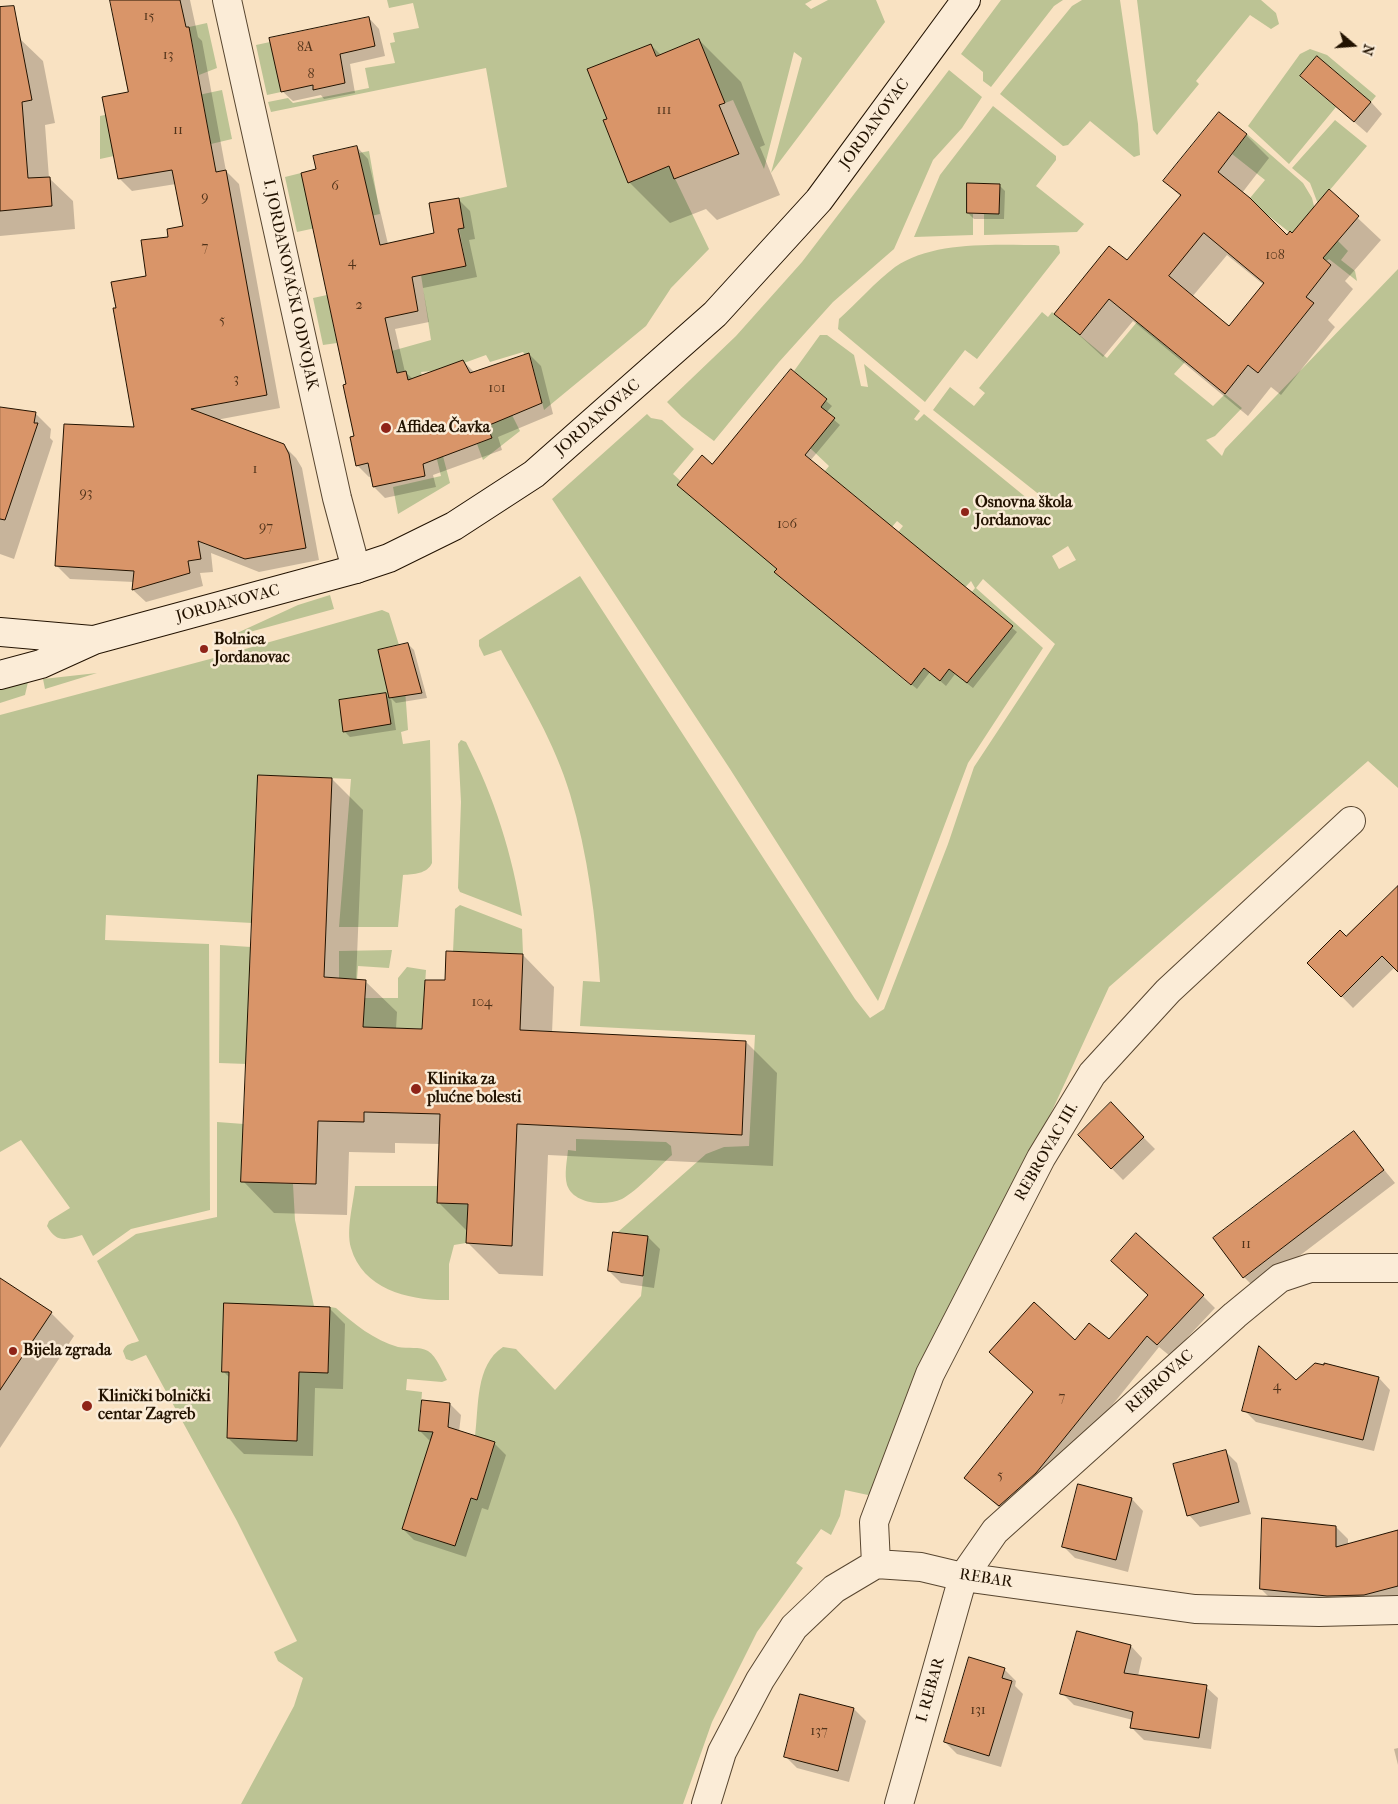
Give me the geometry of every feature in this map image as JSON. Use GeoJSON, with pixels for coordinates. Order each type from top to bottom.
{"type":"FeatureCollection","features":[{"type":"Feature","properties":{"kind":"street","name":"I. JORDANOVAČKI ODVOJAK"},"geometry":{"type":"LineString","coordinates":[[227,0],[335,489],[356,569]]}},
{"type":"Feature","properties":{"kind":"street","name":"JORDANOVAC"},"geometry":{"type":"LineString","coordinates":[[94,640],[356,569],[389,558],[454,526],[534,474],[715,314],[818,200],[966,0]]}},
{"type":"Feature","properties":{"kind":"street"},"geometry":{"type":"LineString","coordinates":[[0,632],[94,640]]}},
{"type":"Feature","properties":{"kind":"street"},"geometry":{"type":"LineString","coordinates":[[0,675],[41,664],[94,640]]}},
{"type":"Feature","properties":{"kind":"street","name":"REBROVAC III."},"geometry":{"type":"LineString","coordinates":[[876,1564],[874,1522],[930,1374],[1041,1158],[1092,1074],[1168,991],[1351,821]]}},
{"type":"Feature","properties":{"kind":"street","name":"REBROVAC"},"geometry":{"type":"LineString","coordinates":[[963,1577],[995,1532],[1228,1321],[1280,1278],[1310,1268],[1398,1268]]}},
{"type":"Feature","properties":{"kind":"street"},"geometry":{"type":"LineString","coordinates":[[706,1804],[722,1752],[760,1680],[794,1627],[834,1589],[876,1564]]}},
{"type":"Feature","properties":{"kind":"street","name":"REBAR"},"geometry":{"type":"LineString","coordinates":[[876,1564],[921,1567],[963,1577],[1195,1609],[1319,1612],[1398,1610]]}},
{"type":"Feature","properties":{"kind":"street","name":"I. REBAR"},"geometry":{"type":"LineString","coordinates":[[899,1804],[963,1577]]}},
{"type":"Feature","properties":{"kind":"green space"},"geometry":{"type":"Polygon","coordinates":[[[387,0],[812,0],[805,4],[811,9],[828,0],[876,0],[885,22],[771,173],[802,58],[794,52],[764,169],[733,100],[725,103],[699,39],[656,56],[651,44],[588,69],[604,112],[629,110],[603,120],[628,182],[669,166],[709,249],[671,288],[646,326],[544,410],[530,355],[525,355],[523,352],[490,362],[486,355],[464,363],[463,360],[433,371],[421,372],[450,483],[398,514],[393,487],[441,476],[433,443],[417,423],[406,371],[385,375],[381,354],[431,340],[421,275],[466,266],[459,228],[464,227],[459,198],[507,187],[486,68],[271,112],[268,102],[288,98],[293,103],[369,88],[365,68],[395,63],[390,43],[395,42],[393,33],[419,28],[413,3],[389,8],[387,0]]]}},
{"type":"Feature","properties":{"kind":"green space"},"geometry":{"type":"Polygon","coordinates":[[[1001,0],[1063,0],[1054,6],[991,87],[983,81],[983,72],[961,54],[1001,0]]]}},
{"type":"Feature","properties":{"kind":"green space"},"geometry":{"type":"Polygon","coordinates":[[[1082,0],[1120,0],[1138,124],[1140,155],[1134,157],[1090,121],[1068,145],[1063,146],[1000,94],[1072,6],[1082,0]]]}},
{"type":"Feature","properties":{"kind":"green space"},"geometry":{"type":"Polygon","coordinates":[[[1137,0],[1261,0],[1276,13],[1279,24],[1271,29],[1250,15],[1196,81],[1199,84],[1157,135],[1153,130],[1137,0]]]}},
{"type":"Feature","properties":{"kind":"green space"},"geometry":{"type":"Polygon","coordinates":[[[207,23],[217,68],[199,75],[189,27],[207,23]]]}},
{"type":"Feature","properties":{"kind":"green space"},"geometry":{"type":"Polygon","coordinates":[[[270,42],[281,92],[267,95],[256,45],[270,42]]]}},
{"type":"Feature","properties":{"kind":"green space"},"geometry":{"type":"Polygon","coordinates":[[[1310,49],[1327,55],[1376,96],[1371,102],[1317,56],[1300,77],[1336,107],[1289,164],[1248,126],[1300,54],[1310,49]]]}},
{"type":"Feature","properties":{"kind":"green space"},"geometry":{"type":"Polygon","coordinates":[[[949,70],[982,97],[962,128],[933,160],[894,249],[833,302],[779,362],[714,441],[682,417],[667,402],[736,336],[802,262],[949,70]]]}},
{"type":"Feature","properties":{"kind":"green space"},"geometry":{"type":"Polygon","coordinates":[[[222,90],[232,139],[211,144],[204,107],[145,117],[146,149],[100,159],[100,116],[222,90]]]}},
{"type":"Feature","properties":{"kind":"green space"},"geometry":{"type":"Polygon","coordinates":[[[993,106],[1056,156],[1056,160],[1036,186],[1084,224],[1077,232],[984,235],[984,214],[999,214],[1000,184],[968,183],[967,213],[973,214],[973,235],[914,237],[940,175],[993,106]]]}},
{"type":"Feature","properties":{"kind":"green space"},"geometry":{"type":"Polygon","coordinates":[[[1335,120],[1367,146],[1318,204],[1310,183],[1292,168],[1335,120]]]}},
{"type":"Feature","properties":{"kind":"green space"},"geometry":{"type":"Polygon","coordinates":[[[1247,134],[1303,183],[1312,198],[1316,214],[1323,226],[1348,251],[1341,260],[1355,271],[1357,281],[1329,259],[1326,261],[1251,202],[1250,198],[1265,180],[1232,154],[1247,134]]]}},
{"type":"Feature","properties":{"kind":"green space"},"geometry":{"type":"Polygon","coordinates":[[[369,151],[380,214],[297,232],[285,177],[301,173],[310,214],[369,200],[359,153],[369,151]]]}},
{"type":"Feature","properties":{"kind":"green space"},"geometry":{"type":"Polygon","coordinates":[[[972,246],[1059,246],[1060,253],[977,359],[965,350],[925,402],[838,329],[839,319],[873,286],[895,267],[912,258],[931,251],[972,246]]]}},
{"type":"Feature","properties":{"kind":"green space"},"geometry":{"type":"Polygon","coordinates":[[[1398,269],[1398,788],[1368,761],[1109,987],[884,1476],[868,1495],[845,1490],[840,1516],[831,1535],[821,1529],[796,1563],[803,1568],[757,1632],[712,1722],[683,1804],[241,1804],[294,1706],[303,1678],[278,1661],[274,1652],[297,1641],[237,1521],[146,1355],[132,1361],[126,1359],[123,1351],[124,1348],[139,1341],[97,1261],[136,1234],[217,1217],[217,1122],[244,1124],[242,1181],[293,1184],[295,1220],[314,1306],[224,1304],[229,1372],[227,1438],[297,1441],[299,1372],[328,1373],[330,1307],[336,1308],[357,1326],[389,1344],[428,1351],[437,1360],[447,1380],[442,1382],[407,1379],[406,1390],[422,1392],[419,1431],[447,1434],[421,1469],[402,1529],[455,1546],[471,1498],[477,1500],[495,1443],[475,1436],[480,1387],[487,1364],[503,1347],[516,1349],[555,1390],[641,1296],[648,1236],[618,1232],[706,1154],[724,1147],[749,1146],[755,1035],[580,1026],[583,981],[600,982],[590,887],[582,840],[570,794],[564,775],[539,720],[501,650],[484,656],[479,646],[479,640],[580,576],[855,999],[870,1018],[884,1009],[948,844],[974,767],[1055,644],[983,579],[976,588],[1043,648],[968,763],[878,1001],[730,769],[552,499],[647,414],[651,418],[662,420],[694,449],[673,474],[777,569],[775,572],[910,685],[924,668],[940,681],[949,669],[967,683],[1012,626],[976,595],[942,635],[939,633],[975,588],[971,581],[959,594],[865,574],[903,526],[897,521],[886,534],[859,512],[865,504],[829,475],[794,515],[799,503],[829,466],[810,448],[821,407],[827,399],[794,371],[820,335],[827,335],[854,355],[861,386],[868,387],[864,364],[920,411],[914,419],[917,421],[924,414],[1039,508],[1046,500],[933,410],[950,387],[974,406],[985,393],[979,388],[1042,312],[1048,317],[1052,312],[1107,358],[1137,322],[1185,362],[1174,374],[1213,406],[1225,394],[1242,408],[1215,436],[1206,440],[1222,456],[1225,449],[1398,269]],[[1068,546],[1052,556],[1059,569],[1076,560],[1068,546]]]}},
{"type":"Feature","properties":{"kind":"green space"},"geometry":{"type":"Polygon","coordinates":[[[327,295],[337,343],[323,345],[313,298],[327,295]]]}},
{"type":"Feature","properties":{"kind":"green space"},"geometry":{"type":"Polygon","coordinates":[[[512,415],[520,431],[483,460],[477,444],[492,438],[487,425],[512,415]]]}},
{"type":"Feature","properties":{"kind":"green space"},"geometry":{"type":"Polygon","coordinates":[[[330,595],[334,609],[224,639],[298,605],[330,595]]]}},
{"type":"Feature","properties":{"kind":"green space"},"geometry":{"type":"Polygon","coordinates":[[[382,610],[389,613],[399,645],[383,649],[379,655],[382,669],[405,689],[408,730],[401,732],[403,744],[430,740],[432,863],[424,871],[403,875],[398,927],[339,927],[351,779],[258,775],[252,923],[106,915],[105,940],[209,944],[210,1210],[131,1229],[93,1256],[82,1235],[62,1239],[50,1231],[47,1226],[49,1221],[70,1208],[21,1140],[0,1152],[0,715],[210,659],[382,610]]]}},
{"type":"Feature","properties":{"kind":"green space"},"geometry":{"type":"Polygon","coordinates":[[[97,673],[45,689],[43,679],[97,673]]]}},
{"type":"Feature","properties":{"kind":"green space"},"geometry":{"type":"Polygon","coordinates":[[[28,682],[25,695],[0,703],[0,689],[28,682]]]}},
{"type":"Feature","properties":{"kind":"green space"},"geometry":{"type":"Polygon","coordinates":[[[461,740],[466,742],[494,805],[508,849],[522,916],[460,892],[458,888],[461,802],[458,744],[461,740]]]}},
{"type":"Feature","properties":{"kind":"green space"},"geometry":{"type":"Polygon","coordinates":[[[460,905],[522,929],[523,954],[453,952],[455,909],[460,905]]]}},
{"type":"Feature","properties":{"kind":"green space"},"geometry":{"type":"Polygon","coordinates":[[[220,945],[251,947],[247,1064],[219,1063],[220,945]]]}},
{"type":"Feature","properties":{"kind":"green space"},"geometry":{"type":"Polygon","coordinates":[[[392,950],[389,968],[358,966],[357,979],[339,978],[339,951],[392,950]]]}},
{"type":"Feature","properties":{"kind":"green space"},"geometry":{"type":"Polygon","coordinates":[[[407,967],[426,970],[422,1029],[363,1027],[365,998],[398,998],[398,978],[407,967]]]}},
{"type":"Feature","properties":{"kind":"green space"},"geometry":{"type":"Polygon","coordinates":[[[576,1139],[666,1142],[671,1146],[672,1155],[641,1185],[622,1199],[608,1203],[591,1202],[576,1197],[571,1192],[566,1181],[568,1150],[576,1151],[576,1139]]]}},
{"type":"Feature","properties":{"kind":"green space"},"geometry":{"type":"Polygon","coordinates":[[[355,1186],[437,1186],[437,1203],[487,1205],[467,1224],[466,1243],[454,1245],[449,1264],[449,1300],[434,1300],[404,1295],[377,1283],[366,1274],[357,1262],[350,1241],[355,1186]]]}},
{"type":"Feature","properties":{"kind":"building"},"geometry":{"type":"Polygon","coordinates":[[[110,0],[180,0],[186,27],[189,27],[216,172],[226,170],[267,395],[191,409],[284,444],[289,454],[306,548],[245,559],[198,541],[201,559],[188,561],[190,573],[132,590],[134,571],[55,566],[64,424],[134,427],[113,308],[116,308],[111,282],[146,276],[141,240],[168,237],[167,229],[183,226],[172,170],[118,179],[102,97],[128,92],[110,0]]]}},
{"type":"Feature","properties":{"kind":"building"},"geometry":{"type":"Polygon","coordinates":[[[14,6],[32,100],[22,102],[28,178],[50,177],[52,206],[0,211],[0,7],[14,6]]]}},
{"type":"Feature","properties":{"kind":"building"},"geometry":{"type":"Polygon","coordinates":[[[369,17],[375,46],[340,54],[345,83],[313,90],[313,85],[281,92],[269,38],[369,17]]]}},
{"type":"Feature","properties":{"kind":"building"},"geometry":{"type":"Polygon","coordinates":[[[699,39],[725,103],[719,105],[739,154],[674,179],[669,166],[628,183],[603,120],[607,119],[587,69],[651,44],[656,56],[699,39]]]}},
{"type":"Feature","properties":{"kind":"building"},"geometry":{"type":"Polygon","coordinates":[[[1317,56],[1371,102],[1354,122],[1300,76],[1317,56]]]}},
{"type":"Feature","properties":{"kind":"building"},"geometry":{"type":"Polygon","coordinates":[[[1219,112],[1247,134],[1218,172],[1250,198],[1287,235],[1290,231],[1292,233],[1329,189],[1359,216],[1323,258],[1331,265],[1306,297],[1314,303],[1258,373],[1248,365],[1225,394],[1109,299],[1080,335],[1054,314],[1109,246],[1127,260],[1181,195],[1163,181],[1219,112]],[[1204,233],[1169,276],[1229,326],[1264,283],[1204,233]]]}},
{"type":"Feature","properties":{"kind":"building"},"geometry":{"type":"Polygon","coordinates":[[[357,146],[380,245],[434,233],[429,203],[459,198],[464,228],[458,229],[466,266],[412,277],[418,311],[385,318],[397,373],[406,371],[408,380],[463,360],[470,373],[529,353],[542,403],[487,426],[492,438],[423,464],[425,476],[373,487],[368,463],[356,466],[350,437],[354,436],[343,385],[346,384],[301,173],[316,169],[313,156],[357,146]]]}},
{"type":"Feature","properties":{"kind":"building"},"geometry":{"type":"Polygon","coordinates":[[[967,183],[1000,184],[999,214],[967,213],[967,183]]]}},
{"type":"Feature","properties":{"kind":"building"},"geometry":{"type":"Polygon","coordinates":[[[791,369],[827,399],[821,407],[835,418],[805,455],[1013,626],[967,683],[949,669],[940,681],[924,668],[911,685],[774,572],[777,569],[677,485],[702,455],[712,464],[791,369]]]}},
{"type":"Feature","properties":{"kind":"building"},"geometry":{"type":"Polygon","coordinates":[[[0,407],[36,412],[34,423],[38,423],[5,520],[0,519],[0,407]]]}},
{"type":"Feature","properties":{"kind":"building"},"geometry":{"type":"Polygon","coordinates":[[[408,643],[422,693],[389,698],[378,650],[408,643]]]}},
{"type":"Feature","properties":{"kind":"building"},"geometry":{"type":"Polygon","coordinates":[[[386,693],[391,724],[343,732],[339,700],[386,693]]]}},
{"type":"Feature","properties":{"kind":"building"},"geometry":{"type":"Polygon","coordinates":[[[258,775],[332,778],[324,977],[366,980],[363,1027],[422,1029],[425,980],[445,980],[446,951],[523,954],[520,1030],[746,1041],[742,1135],[517,1124],[512,1246],[466,1243],[468,1204],[437,1203],[440,1114],[364,1112],[364,1122],[318,1121],[316,1184],[241,1182],[258,775]]]}},
{"type":"Feature","properties":{"kind":"building"},"geometry":{"type":"Polygon","coordinates":[[[1398,886],[1398,972],[1382,956],[1341,997],[1307,963],[1340,930],[1346,936],[1398,886]]]}},
{"type":"Feature","properties":{"kind":"building"},"geometry":{"type":"Polygon","coordinates":[[[1111,1102],[1144,1137],[1111,1169],[1078,1135],[1111,1102]]]}},
{"type":"Feature","properties":{"kind":"building"},"geometry":{"type":"Polygon","coordinates":[[[1354,1131],[1384,1170],[1243,1278],[1213,1238],[1354,1131]]]}},
{"type":"Feature","properties":{"kind":"building"},"geometry":{"type":"Polygon","coordinates":[[[613,1232],[648,1236],[643,1276],[608,1271],[613,1232]]]}},
{"type":"Feature","properties":{"kind":"building"},"geometry":{"type":"Polygon","coordinates":[[[1136,1233],[1204,1295],[1157,1345],[1147,1336],[1036,1473],[999,1506],[964,1478],[1033,1392],[989,1352],[1034,1302],[1075,1340],[1089,1323],[1109,1339],[1148,1295],[1111,1261],[1136,1233]]]}},
{"type":"Feature","properties":{"kind":"building","name":"Bijela zgrada"},"geometry":{"type":"Polygon","coordinates":[[[0,1278],[52,1312],[0,1390],[0,1278]]]}},
{"type":"Feature","properties":{"kind":"building"},"geometry":{"type":"Polygon","coordinates":[[[224,1303],[330,1307],[328,1373],[299,1372],[297,1441],[227,1438],[229,1372],[222,1372],[224,1303]]]}},
{"type":"Feature","properties":{"kind":"building"},"geometry":{"type":"Polygon","coordinates":[[[1259,1346],[1296,1380],[1315,1363],[1324,1365],[1324,1363],[1379,1377],[1363,1440],[1242,1411],[1259,1346]]]}},
{"type":"Feature","properties":{"kind":"building"},"geometry":{"type":"Polygon","coordinates":[[[422,1400],[450,1403],[448,1427],[495,1442],[477,1500],[471,1498],[455,1546],[402,1529],[433,1432],[419,1431],[422,1400]]]}},
{"type":"Feature","properties":{"kind":"building"},"geometry":{"type":"Polygon","coordinates":[[[1226,1450],[1239,1502],[1187,1516],[1173,1464],[1226,1450]]]}},
{"type":"Feature","properties":{"kind":"building"},"geometry":{"type":"Polygon","coordinates":[[[1078,1484],[1132,1498],[1116,1560],[1062,1547],[1078,1484]]]}},
{"type":"Feature","properties":{"kind":"building"},"geometry":{"type":"Polygon","coordinates":[[[1262,1518],[1336,1526],[1336,1547],[1398,1530],[1398,1586],[1364,1595],[1327,1596],[1260,1589],[1262,1518]]]}},
{"type":"Feature","properties":{"kind":"building"},"geometry":{"type":"Polygon","coordinates":[[[1077,1631],[1131,1645],[1124,1673],[1207,1685],[1199,1738],[1130,1728],[1133,1712],[1060,1694],[1077,1631]]]}},
{"type":"Feature","properties":{"kind":"building"},"geometry":{"type":"Polygon","coordinates":[[[969,1657],[1005,1668],[1002,1678],[1012,1681],[989,1756],[944,1742],[969,1657]]]}},
{"type":"Feature","properties":{"kind":"building"},"geometry":{"type":"Polygon","coordinates":[[[800,1694],[854,1708],[838,1771],[784,1757],[800,1694]]]}},
{"type":"Feature","properties":{"kind":"place","name":"Affidea Čavka"},"geometry":{"type":"Point","coordinates":[386,428]}},
{"type":"Feature","properties":{"kind":"place","name":"Osnovna škola Jordanovac"},"geometry":{"type":"Point","coordinates":[965,512]}},
{"type":"Feature","properties":{"kind":"place","name":"Bolnica Jordanovac"},"geometry":{"type":"Point","coordinates":[204,649]}},
{"type":"Feature","properties":{"kind":"place","name":"Klinika za plućne bolesti"},"geometry":{"type":"Point","coordinates":[416,1089]}},
{"type":"Feature","properties":{"kind":"place","name":"Bijela zgrada"},"geometry":{"type":"Point","coordinates":[13,1351]}},
{"type":"Feature","properties":{"kind":"place","name":"Klinički bolnički centar Zagreb"},"geometry":{"type":"Point","coordinates":[87,1406]}}]}
